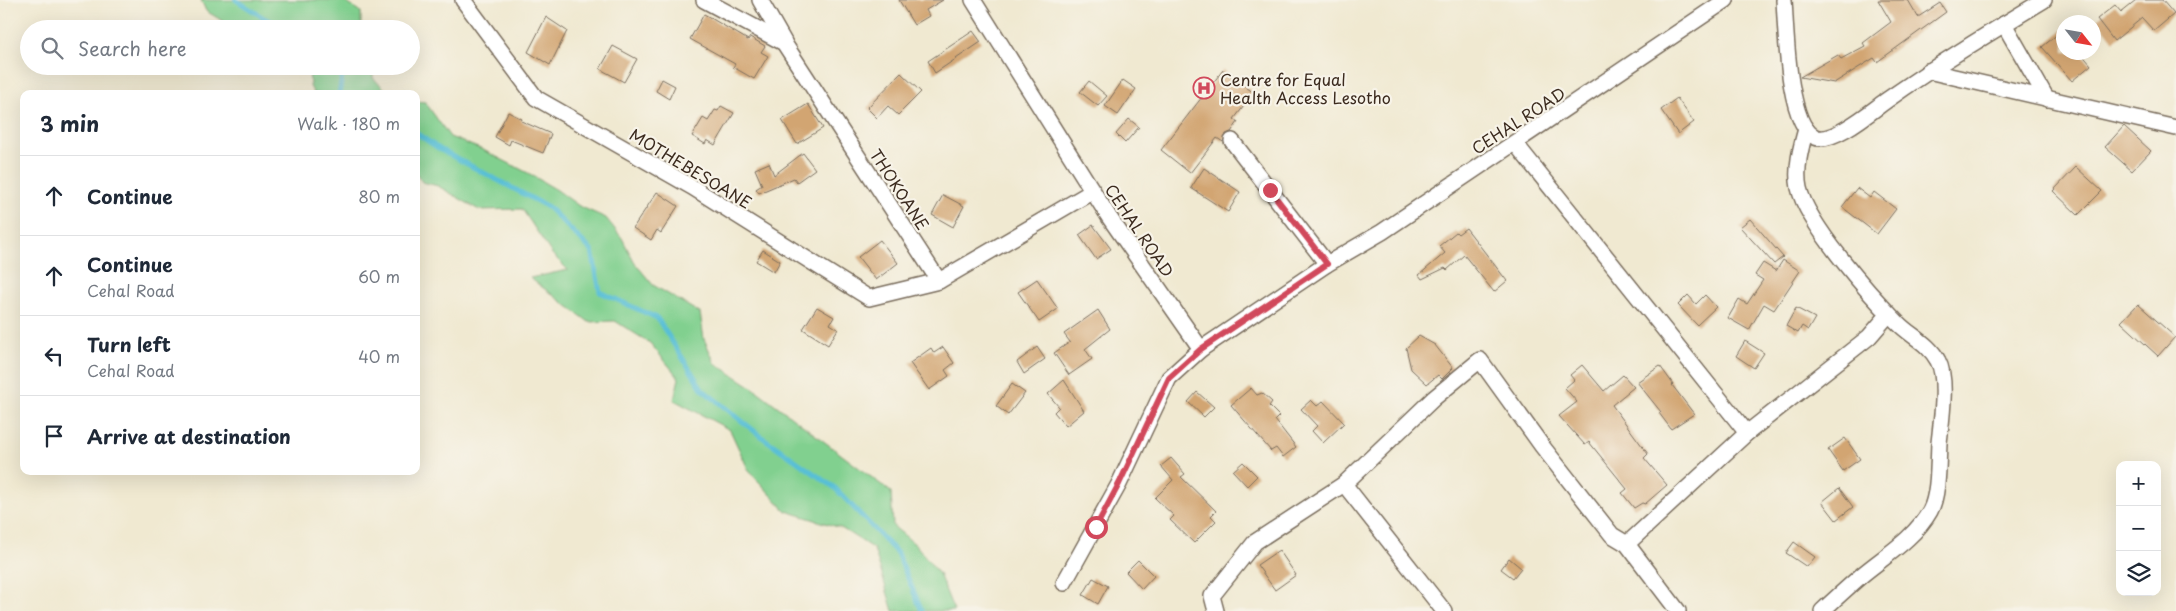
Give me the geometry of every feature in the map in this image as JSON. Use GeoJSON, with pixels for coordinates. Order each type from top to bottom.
{"type":"FeatureCollection","features":[{"type":"Feature","properties":{"kind":"street","name":"MOTHEBESOANE"},"geometry":{"type":"LineString","coordinates":[[463,0],[536,98],[692,187],[869,298],[939,281]]}},
{"type":"Feature","properties":{"kind":"street","name":"THOKOANE"},"geometry":{"type":"LineString","coordinates":[[704,0],[784,43],[939,281]]}},
{"type":"Feature","properties":{"kind":"street"},"geometry":{"type":"LineString","coordinates":[[760,0],[784,43]]}},
{"type":"Feature","properties":{"kind":"street","name":"CEHAL ROAD"},"geometry":{"type":"LineString","coordinates":[[973,0],[1093,191],[1201,349],[1327,264],[1382,232],[1726,0]]}},
{"type":"Feature","properties":{"kind":"street"},"geometry":{"type":"LineString","coordinates":[[1784,0],[1790,81],[1806,129],[1816,138],[1827,138],[1847,128],[1928,71],[2044,0]]}},
{"type":"Feature","properties":{"kind":"street"},"geometry":{"type":"LineString","coordinates":[[2004,24],[2047,99]]}},
{"type":"Feature","properties":{"kind":"street"},"geometry":{"type":"LineString","coordinates":[[1928,71],[2176,128]]}},
{"type":"Feature","properties":{"kind":"street"},"geometry":{"type":"LineString","coordinates":[[1806,129],[1799,156],[1799,188],[1812,219],[1869,292],[1899,324],[1928,347],[1939,362],[1944,391],[1935,493],[1931,509],[1917,528],[1822,611]]}},
{"type":"Feature","properties":{"kind":"street"},"geometry":{"type":"LineString","coordinates":[[1232,141],[1327,264]]}},
{"type":"Feature","properties":{"kind":"street"},"geometry":{"type":"LineString","coordinates":[[1515,143],[1747,433]]}},
{"type":"Feature","properties":{"kind":"street"},"geometry":{"type":"LineString","coordinates":[[939,281],[1093,191]]}},
{"type":"Feature","properties":{"kind":"street"},"geometry":{"type":"LineString","coordinates":[[1627,544],[1747,433],[1869,337],[1889,314]]}},
{"type":"Feature","properties":{"kind":"street"},"geometry":{"type":"LineString","coordinates":[[1064,583],[1119,484],[1169,378],[1201,349]]}},
{"type":"Feature","properties":{"kind":"street"},"geometry":{"type":"LineString","coordinates":[[1216,611],[1212,596],[1255,542],[1344,484],[1434,398],[1480,360],[1542,446],[1612,534],[1627,544],[1678,611]]}},
{"type":"Feature","properties":{"kind":"street"},"geometry":{"type":"LineString","coordinates":[[1344,484],[1444,611]]}},
{"type":"Feature","properties":{"kind":"green space"},"geometry":{"type":"Polygon","coordinates":[[[201,0],[342,0],[361,12],[361,20],[221,20],[206,11],[201,0]]]}},
{"type":"Feature","properties":{"kind":"green space"},"geometry":{"type":"Polygon","coordinates":[[[309,75],[373,75],[373,78],[386,90],[312,90],[309,75]]]}},
{"type":"Feature","properties":{"kind":"green space"},"geometry":{"type":"Polygon","coordinates":[[[420,101],[425,102],[450,137],[483,150],[528,173],[579,206],[606,218],[622,238],[634,262],[653,285],[700,313],[704,339],[715,363],[752,387],[891,492],[893,526],[916,545],[939,574],[954,611],[893,611],[874,549],[841,528],[786,511],[749,471],[730,430],[674,400],[679,378],[650,343],[615,321],[589,322],[530,278],[568,270],[552,254],[522,209],[479,210],[438,186],[422,182],[420,179],[420,101]]]}},
{"type":"Feature","properties":{"kind":"building"},"geometry":{"type":"Polygon","coordinates":[[[899,0],[943,0],[926,10],[929,16],[914,25],[899,0]]]}},
{"type":"Feature","properties":{"kind":"building"},"geometry":{"type":"Polygon","coordinates":[[[1878,0],[1908,0],[1918,17],[1940,3],[1946,12],[1877,62],[1874,58],[1834,83],[1800,77],[1838,55],[1841,59],[1865,46],[1863,43],[1891,22],[1878,0]]]}},
{"type":"Feature","properties":{"kind":"building"},"geometry":{"type":"Polygon","coordinates":[[[2136,0],[2162,0],[2174,14],[2154,31],[2142,18],[2114,41],[2101,24],[2101,16],[2115,5],[2121,12],[2136,0]]]}},
{"type":"Feature","properties":{"kind":"building"},"geometry":{"type":"Polygon","coordinates":[[[704,14],[748,40],[750,37],[765,46],[761,52],[768,56],[754,79],[733,67],[735,64],[690,39],[704,14]]]}},
{"type":"Feature","properties":{"kind":"building"},"geometry":{"type":"Polygon","coordinates":[[[546,17],[567,31],[550,65],[528,52],[546,17]]]}},
{"type":"Feature","properties":{"kind":"building"},"geometry":{"type":"Polygon","coordinates":[[[973,31],[981,42],[935,73],[928,61],[973,31]]]}},
{"type":"Feature","properties":{"kind":"building"},"geometry":{"type":"Polygon","coordinates":[[[2056,36],[2056,60],[2087,60],[2091,65],[2072,81],[2042,47],[2056,36]]]}},
{"type":"Feature","properties":{"kind":"building"},"geometry":{"type":"Polygon","coordinates":[[[613,46],[637,59],[624,82],[600,69],[613,46]]]}},
{"type":"Feature","properties":{"kind":"building"},"geometry":{"type":"Polygon","coordinates":[[[1223,70],[1254,93],[1234,119],[1238,122],[1231,132],[1226,134],[1223,142],[1217,138],[1190,173],[1161,150],[1223,70]]]}},
{"type":"Feature","properties":{"kind":"building"},"geometry":{"type":"Polygon","coordinates":[[[901,73],[921,92],[898,115],[888,106],[877,118],[867,108],[901,73]]]}},
{"type":"Feature","properties":{"kind":"building"},"geometry":{"type":"Polygon","coordinates":[[[662,79],[675,86],[669,99],[656,91],[662,79]]]}},
{"type":"Feature","properties":{"kind":"building"},"geometry":{"type":"Polygon","coordinates":[[[1123,80],[1136,89],[1118,115],[1105,106],[1123,80]]]}},
{"type":"Feature","properties":{"kind":"building"},"geometry":{"type":"Polygon","coordinates":[[[1089,81],[1107,96],[1098,106],[1080,92],[1089,81]]]}},
{"type":"Feature","properties":{"kind":"building"},"geometry":{"type":"Polygon","coordinates":[[[1677,98],[1694,122],[1678,134],[1661,110],[1677,98]]]}},
{"type":"Feature","properties":{"kind":"building"},"geometry":{"type":"Polygon","coordinates":[[[808,104],[823,128],[797,144],[782,120],[808,104]]]}},
{"type":"Feature","properties":{"kind":"building"},"geometry":{"type":"Polygon","coordinates":[[[721,106],[734,113],[715,145],[707,140],[705,144],[692,136],[703,118],[708,121],[715,110],[718,111],[721,106]]]}},
{"type":"Feature","properties":{"kind":"building"},"geometry":{"type":"Polygon","coordinates":[[[508,112],[522,119],[521,121],[551,134],[543,153],[511,140],[509,145],[495,137],[508,112]]]}},
{"type":"Feature","properties":{"kind":"building"},"geometry":{"type":"Polygon","coordinates":[[[1129,119],[1139,127],[1125,143],[1116,134],[1129,119]]]}},
{"type":"Feature","properties":{"kind":"building"},"geometry":{"type":"Polygon","coordinates":[[[2124,126],[2151,151],[2132,171],[2105,147],[2124,126]]]}},
{"type":"Feature","properties":{"kind":"building"},"geometry":{"type":"Polygon","coordinates":[[[803,153],[815,169],[797,182],[794,178],[759,193],[756,189],[762,185],[755,169],[769,163],[774,175],[803,153]]]}},
{"type":"Feature","properties":{"kind":"building"},"geometry":{"type":"Polygon","coordinates":[[[2076,167],[2102,191],[2078,215],[2053,191],[2076,167]]]}},
{"type":"Feature","properties":{"kind":"building"},"geometry":{"type":"Polygon","coordinates":[[[1204,168],[1240,192],[1228,212],[1191,188],[1204,168]]]}},
{"type":"Feature","properties":{"kind":"building"},"geometry":{"type":"Polygon","coordinates":[[[1857,188],[1870,198],[1874,192],[1896,209],[1877,234],[1842,207],[1857,188]]]}},
{"type":"Feature","properties":{"kind":"building"},"geometry":{"type":"Polygon","coordinates":[[[657,192],[678,206],[661,233],[657,230],[651,240],[633,228],[657,192]]]}},
{"type":"Feature","properties":{"kind":"building"},"geometry":{"type":"Polygon","coordinates":[[[943,195],[964,206],[953,227],[932,215],[943,195]]]}},
{"type":"Feature","properties":{"kind":"building"},"geometry":{"type":"Polygon","coordinates":[[[1750,219],[1783,257],[1774,264],[1740,227],[1750,219]]]}},
{"type":"Feature","properties":{"kind":"building"},"geometry":{"type":"Polygon","coordinates":[[[1093,225],[1111,249],[1096,259],[1079,235],[1093,225]]]}},
{"type":"Feature","properties":{"kind":"building"},"geometry":{"type":"Polygon","coordinates":[[[1466,228],[1507,281],[1494,292],[1464,255],[1447,270],[1445,268],[1422,279],[1419,275],[1445,253],[1439,246],[1456,232],[1458,234],[1466,228]]]}},
{"type":"Feature","properties":{"kind":"building"},"geometry":{"type":"Polygon","coordinates":[[[880,240],[898,263],[876,280],[858,257],[880,240]]]}},
{"type":"Feature","properties":{"kind":"building"},"geometry":{"type":"Polygon","coordinates":[[[763,250],[780,261],[774,272],[756,261],[763,250]]]}},
{"type":"Feature","properties":{"kind":"building"},"geometry":{"type":"Polygon","coordinates":[[[1783,260],[1800,271],[1774,310],[1764,304],[1749,330],[1728,318],[1739,299],[1747,304],[1763,280],[1755,275],[1763,263],[1776,271],[1783,260]]]}},
{"type":"Feature","properties":{"kind":"building"},"geometry":{"type":"Polygon","coordinates":[[[1037,279],[1058,309],[1039,322],[1018,292],[1037,279]]]}},
{"type":"Feature","properties":{"kind":"building"},"geometry":{"type":"Polygon","coordinates":[[[1688,295],[1696,304],[1705,295],[1716,307],[1697,325],[1678,305],[1688,295]]]}},
{"type":"Feature","properties":{"kind":"building"},"geometry":{"type":"Polygon","coordinates":[[[2138,304],[2175,337],[2158,356],[2121,322],[2138,304]]]}},
{"type":"Feature","properties":{"kind":"building"},"geometry":{"type":"Polygon","coordinates":[[[817,307],[834,317],[830,324],[838,329],[828,345],[803,329],[817,307]]]}},
{"type":"Feature","properties":{"kind":"building"},"geometry":{"type":"Polygon","coordinates":[[[1796,308],[1815,318],[1808,330],[1802,326],[1798,333],[1786,326],[1796,308]]]}},
{"type":"Feature","properties":{"kind":"building"},"geometry":{"type":"Polygon","coordinates":[[[1098,310],[1110,329],[1085,349],[1092,359],[1069,375],[1054,353],[1070,342],[1064,334],[1098,310]]]}},
{"type":"Feature","properties":{"kind":"building"},"geometry":{"type":"Polygon","coordinates":[[[1419,336],[1435,345],[1453,368],[1442,379],[1438,375],[1427,384],[1411,369],[1406,348],[1419,336]]]}},
{"type":"Feature","properties":{"kind":"building"},"geometry":{"type":"Polygon","coordinates":[[[1745,341],[1764,353],[1754,368],[1736,356],[1745,341]]]}},
{"type":"Feature","properties":{"kind":"building"},"geometry":{"type":"Polygon","coordinates":[[[943,347],[954,363],[945,370],[949,376],[929,390],[910,363],[931,348],[934,353],[943,347]]]}},
{"type":"Feature","properties":{"kind":"building"},"geometry":{"type":"Polygon","coordinates":[[[1037,347],[1045,359],[1024,374],[1017,362],[1037,347]]]}},
{"type":"Feature","properties":{"kind":"building"},"geometry":{"type":"Polygon","coordinates":[[[1582,365],[1604,391],[1623,375],[1634,387],[1612,405],[1648,454],[1644,458],[1667,485],[1645,504],[1642,503],[1634,508],[1622,493],[1627,489],[1589,442],[1585,445],[1559,416],[1577,402],[1565,388],[1574,380],[1570,375],[1582,365]]]}},
{"type":"Feature","properties":{"kind":"building"},"geometry":{"type":"Polygon","coordinates":[[[1660,366],[1694,414],[1671,429],[1659,413],[1661,412],[1637,382],[1660,366]]]}},
{"type":"Feature","properties":{"kind":"building"},"geometry":{"type":"Polygon","coordinates":[[[1064,380],[1084,411],[1066,426],[1054,412],[1059,407],[1048,394],[1064,380]]]}},
{"type":"Feature","properties":{"kind":"building"},"geometry":{"type":"Polygon","coordinates":[[[1012,384],[1025,393],[1008,415],[996,406],[1012,384]]]}},
{"type":"Feature","properties":{"kind":"building"},"geometry":{"type":"Polygon","coordinates":[[[1251,388],[1257,395],[1262,393],[1272,402],[1269,406],[1279,416],[1275,420],[1296,447],[1283,457],[1276,448],[1271,451],[1231,405],[1251,388]]]}},
{"type":"Feature","properties":{"kind":"building"},"geometry":{"type":"Polygon","coordinates":[[[1197,392],[1214,407],[1204,417],[1188,402],[1197,392]]]}},
{"type":"Feature","properties":{"kind":"building"},"geometry":{"type":"Polygon","coordinates":[[[1311,400],[1317,406],[1323,401],[1344,423],[1323,443],[1312,431],[1317,426],[1301,409],[1311,400]]]}},
{"type":"Feature","properties":{"kind":"building"},"geometry":{"type":"Polygon","coordinates":[[[1845,438],[1860,459],[1843,471],[1828,450],[1845,438]]]}},
{"type":"Feature","properties":{"kind":"building"},"geometry":{"type":"Polygon","coordinates":[[[1171,458],[1185,474],[1181,477],[1216,511],[1211,516],[1216,521],[1194,543],[1170,520],[1174,516],[1155,498],[1173,480],[1161,466],[1171,458]]]}},
{"type":"Feature","properties":{"kind":"building"},"geometry":{"type":"Polygon","coordinates":[[[1243,462],[1257,476],[1247,486],[1233,471],[1243,462]]]}},
{"type":"Feature","properties":{"kind":"building"},"geometry":{"type":"Polygon","coordinates":[[[1839,488],[1853,507],[1836,520],[1822,502],[1839,488]]]}},
{"type":"Feature","properties":{"kind":"building"},"geometry":{"type":"Polygon","coordinates":[[[1794,542],[1815,557],[1807,567],[1786,553],[1794,542]]]}},
{"type":"Feature","properties":{"kind":"building"},"geometry":{"type":"Polygon","coordinates":[[[1279,550],[1296,575],[1275,590],[1257,565],[1279,550]]]}},
{"type":"Feature","properties":{"kind":"building"},"geometry":{"type":"Polygon","coordinates":[[[1509,558],[1521,568],[1513,578],[1501,569],[1509,558]]]}},
{"type":"Feature","properties":{"kind":"building"},"geometry":{"type":"Polygon","coordinates":[[[1138,560],[1154,576],[1142,589],[1126,572],[1138,560]]]}},
{"type":"Feature","properties":{"kind":"building"},"geometry":{"type":"Polygon","coordinates":[[[1093,578],[1108,586],[1098,604],[1083,595],[1093,578]]]}},
{"type":"Feature","properties":{"kind":"waterway"},"geometry":{"type":"LineString","coordinates":[[236,0],[269,20]]}},
{"type":"Feature","properties":{"kind":"waterway"},"geometry":{"type":"LineString","coordinates":[[340,90],[342,75]]}},
{"type":"Feature","properties":{"kind":"waterway"},"geometry":{"type":"LineString","coordinates":[[420,136],[441,150],[548,207],[592,251],[600,292],[657,318],[703,390],[762,437],[835,488],[897,553],[922,611]]}},
{"type":"Feature","properties":{"kind":"place","name":"Centre for Equal Health Access Lesotho"},"geometry":{"type":"Point","coordinates":[1204,88]}},
{"type":"Feature","properties":{"kind":"route"},"geometry":{"type":"LineString","coordinates":[[1096,527],[1119,484],[1169,378],[1201,349],[1327,264],[1270,190]]}}]}
